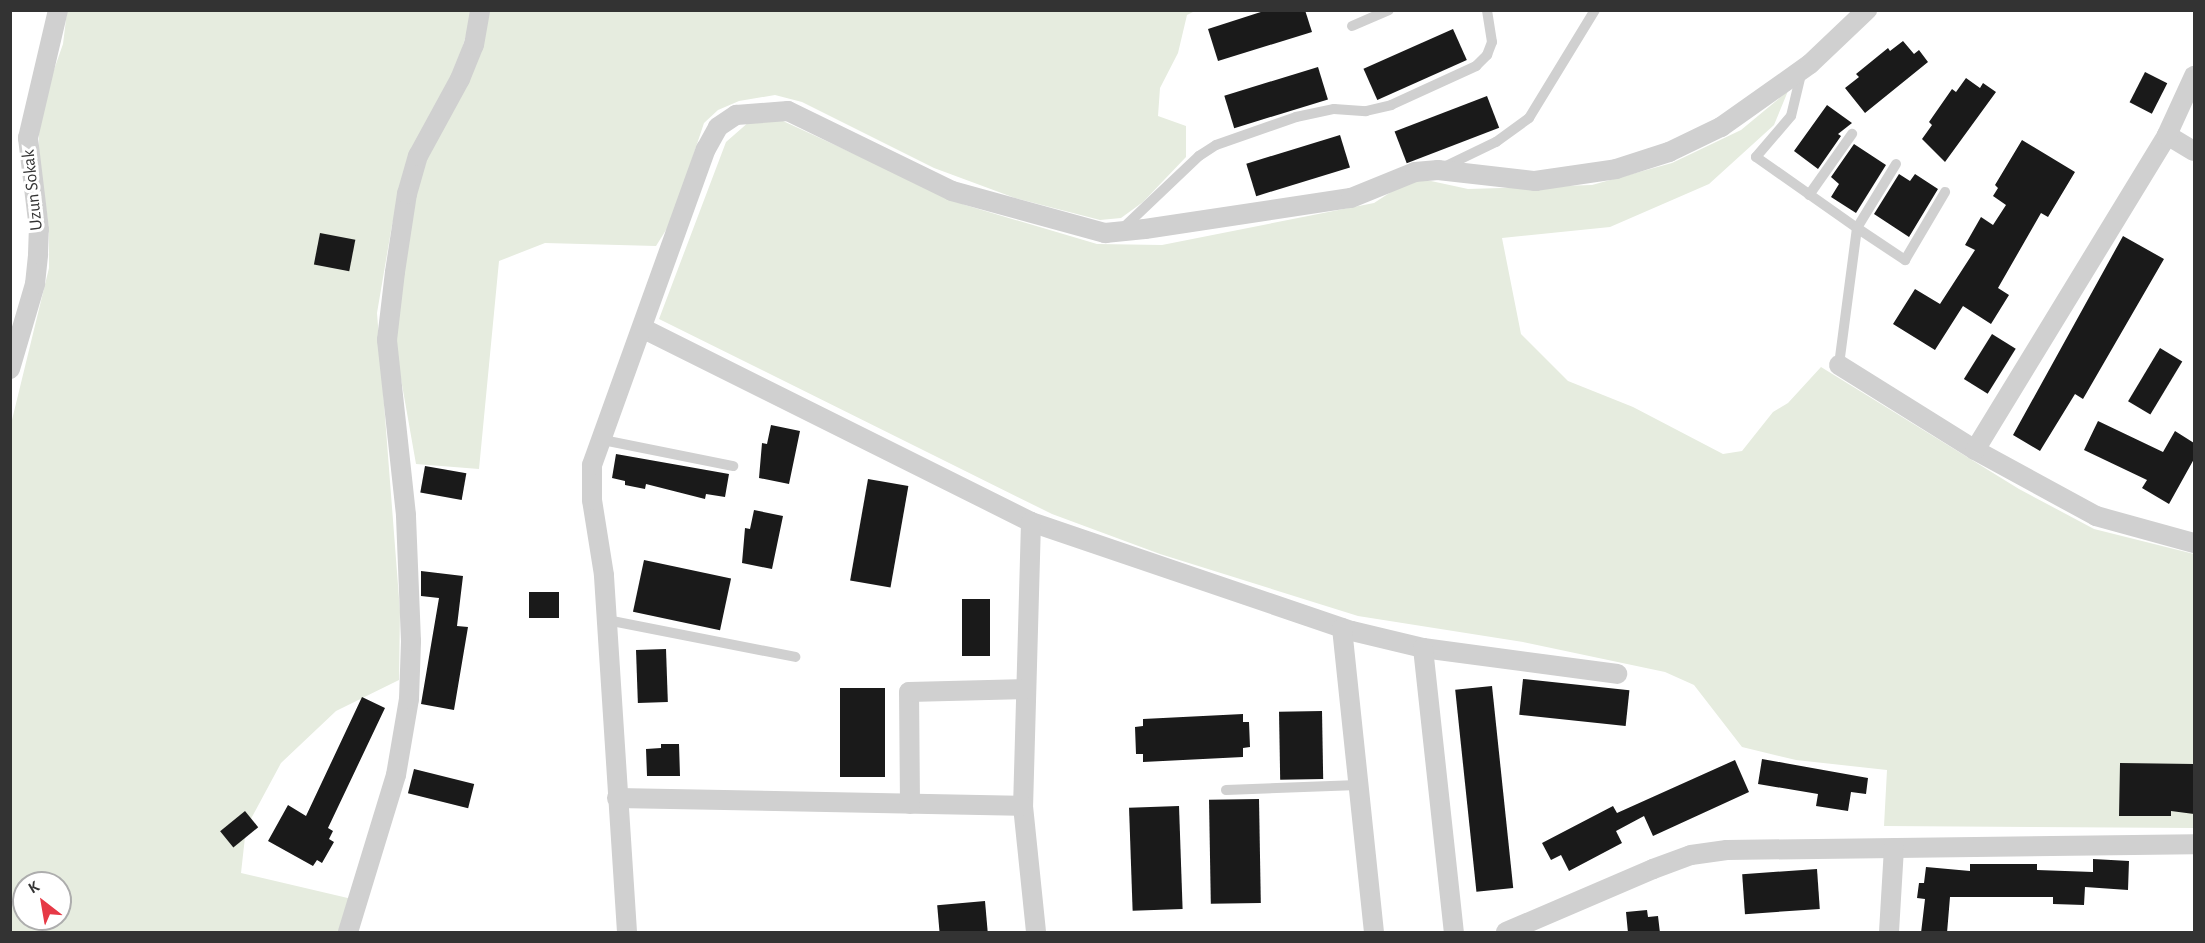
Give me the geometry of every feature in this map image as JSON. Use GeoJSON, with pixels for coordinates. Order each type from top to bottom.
{"type":"FeatureCollection","features":[{"type":"Feature","properties":{"kind":"street","name":"Uzun Sokak"},"geometry":{"type":"LineString","coordinates":[[10,369],[35,284],[39,229],[28,138],[58,10]]}},
{"type":"Feature","properties":{"kind":"street"},"geometry":{"type":"LineString","coordinates":[[348,933],[396,774],[409,699],[411,641],[406,515],[387,340],[406,194],[418,156],[438,112],[460,79],[474,45],[480,10]]}},
{"type":"Feature","properties":{"kind":"street"},"geometry":{"type":"LineString","coordinates":[[627,933],[607,620],[592,500],[592,465],[598,439],[644,329],[706,149],[718,127],[736,115],[755,110],[788,111],[952,191],[1105,233],[1120,232],[1351,198],[1414,172],[1438,170],[1534,181],[1616,169],[1669,152],[1721,127],[1802,70],[1867,10]]}},
{"type":"Feature","properties":{"kind":"street"},"geometry":{"type":"LineString","coordinates":[[1975,450],[2167,135],[2194,76]]}},
{"type":"Feature","properties":{"kind":"street"},"geometry":{"type":"LineString","coordinates":[[2167,135],[2194,151]]}},
{"type":"Feature","properties":{"kind":"street"},"geometry":{"type":"LineString","coordinates":[[644,329],[1031,522],[1342,628],[1423,648],[1617,674]]}},
{"type":"Feature","properties":{"kind":"street"},"geometry":{"type":"LineString","coordinates":[[1839,365],[1975,450],[2096,516],[2194,543]]}},
{"type":"Feature","properties":{"kind":"street"},"geometry":{"type":"LineString","coordinates":[[1031,522],[1023,806],[1036,933]]}},
{"type":"Feature","properties":{"kind":"street"},"geometry":{"type":"LineString","coordinates":[[1342,628],[1374,933]]}},
{"type":"Feature","properties":{"kind":"street"},"geometry":{"type":"LineString","coordinates":[[1423,648],[1454,933]]}},
{"type":"Feature","properties":{"kind":"street"},"geometry":{"type":"LineString","coordinates":[[910,804],[909,692],[1026,689]]}},
{"type":"Feature","properties":{"kind":"street"},"geometry":{"type":"LineString","coordinates":[[617,798],[1023,806]]}},
{"type":"Feature","properties":{"kind":"street"},"geometry":{"type":"LineString","coordinates":[[1506,933],[1692,855],[1726,850],[2194,844]]}},
{"type":"Feature","properties":{"kind":"street"},"geometry":{"type":"LineString","coordinates":[[1889,933],[1894,848]]}},
{"type":"Feature","properties":{"kind":"lane"},"geometry":{"type":"LineString","coordinates":[[1352,26],[1389,10]]}},
{"type":"Feature","properties":{"kind":"lane"},"geometry":{"type":"LineString","coordinates":[[1120,232],[1199,156],[1216,145],[1296,117],[1391,105],[1476,66],[1487,55],[1492,42],[1487,10]]}},
{"type":"Feature","properties":{"kind":"lane"},"geometry":{"type":"LineString","coordinates":[[1438,170],[1496,142],[1529,118],[1595,10]]}},
{"type":"Feature","properties":{"kind":"lane"},"geometry":{"type":"LineString","coordinates":[[1802,70],[1791,116],[1756,157],[1905,260],[1945,192]]}},
{"type":"Feature","properties":{"kind":"lane"},"geometry":{"type":"LineString","coordinates":[[1809,195],[1852,134]]}},
{"type":"Feature","properties":{"kind":"lane"},"geometry":{"type":"LineString","coordinates":[[1839,365],[1857,228],[1896,164]]}},
{"type":"Feature","properties":{"kind":"lane"},"geometry":{"type":"LineString","coordinates":[[598,439],[733,466]]}},
{"type":"Feature","properties":{"kind":"lane"},"geometry":{"type":"LineString","coordinates":[[607,620],[795,657]]}},
{"type":"Feature","properties":{"kind":"lane"},"geometry":{"type":"LineString","coordinates":[[1226,790],[1358,785]]}},
{"type":"Feature","properties":{"kind":"shaded area"},"geometry":{"type":"Polygon","coordinates":[[[67,11],[473,11],[456,70],[414,145],[392,225],[377,313],[400,611],[399,680],[336,711],[281,763],[246,828],[241,873],[352,899],[341,932],[11,932],[11,424],[49,268],[49,229],[39,158],[39,130],[50,81],[63,44],[67,11]]]}},
{"type":"Feature","properties":{"kind":"shaded area"},"geometry":{"type":"Polygon","coordinates":[[[488,11],[1195,11],[1187,15],[1178,53],[1160,88],[1158,116],[1186,126],[1186,157],[1143,202],[1121,218],[1100,220],[1015,198],[934,168],[802,102],[775,95],[739,101],[718,110],[704,123],[671,222],[656,246],[545,243],[499,261],[479,469],[416,464],[395,345],[415,189],[488,11]]]}},
{"type":"Feature","properties":{"kind":"shaded area"},"geometry":{"type":"Polygon","coordinates":[[[1788,91],[1774,125],[1709,184],[1610,227],[1502,238],[1521,334],[1568,381],[1633,407],[1723,454],[1742,451],[1773,412],[1788,403],[1821,367],[2019,489],[2094,529],[2194,554],[2194,828],[1884,826],[1887,770],[1796,760],[1742,747],[1694,685],[1665,672],[1523,642],[1358,616],[1160,554],[1052,514],[659,319],[726,142],[750,121],[783,121],[965,205],[1097,244],[1162,245],[1374,203],[1408,181],[1431,181],[1468,189],[1592,185],[1672,163],[1741,130],[1788,91]]]}},
{"type":"Feature","properties":{"kind":"building"},"geometry":{"type":"Polygon","coordinates":[[[1267,10],[1305,10],[1312,32],[1218,61],[1208,29],[1267,10]]]}},
{"type":"Feature","properties":{"kind":"building"},"geometry":{"type":"Polygon","coordinates":[[[1453,29],[1467,60],[1377,100],[1363,69],[1453,29]]]}},
{"type":"Feature","properties":{"kind":"building"},"geometry":{"type":"Polygon","coordinates":[[[1903,41],[1914,54],[1919,50],[1928,62],[1865,113],[1845,88],[1859,77],[1856,74],[1888,48],[1890,51],[1903,41]]]}},
{"type":"Feature","properties":{"kind":"building"},"geometry":{"type":"Polygon","coordinates":[[[1318,67],[1328,100],[1234,128],[1224,96],[1318,67]]]}},
{"type":"Feature","properties":{"kind":"building"},"geometry":{"type":"Polygon","coordinates":[[[2145,72],[2167,83],[2152,114],[2130,102],[2145,72]]]}},
{"type":"Feature","properties":{"kind":"building"},"geometry":{"type":"Polygon","coordinates":[[[1966,78],[1980,88],[1983,83],[1996,92],[1945,162],[1922,139],[1932,125],[1929,122],[1952,89],[1956,92],[1966,78]]]}},
{"type":"Feature","properties":{"kind":"building"},"geometry":{"type":"Polygon","coordinates":[[[1487,96],[1499,128],[1407,163],[1395,131],[1487,96]]]}},
{"type":"Feature","properties":{"kind":"building"},"geometry":{"type":"Polygon","coordinates":[[[1827,105],[1852,123],[1838,134],[1841,136],[1818,169],[1794,151],[1827,105]]]}},
{"type":"Feature","properties":{"kind":"building"},"geometry":{"type":"Polygon","coordinates":[[[1340,135],[1350,168],[1256,196],[1246,164],[1340,135]]]}},
{"type":"Feature","properties":{"kind":"building"},"geometry":{"type":"Polygon","coordinates":[[[2022,140],[2075,172],[2048,217],[2041,213],[1998,288],[2009,295],[1991,324],[1963,306],[1935,350],[1893,324],[1915,289],[1940,304],[1975,250],[1965,245],[1981,217],[1993,225],[2006,205],[1993,196],[1998,188],[1995,185],[2022,140]]]}},
{"type":"Feature","properties":{"kind":"building"},"geometry":{"type":"Polygon","coordinates":[[[1854,144],[1886,165],[1856,213],[1831,197],[1839,184],[1831,177],[1854,144]]]}},
{"type":"Feature","properties":{"kind":"building"},"geometry":{"type":"Polygon","coordinates":[[[1899,174],[1910,181],[1915,174],[1938,189],[1909,237],[1874,214],[1899,174]]]}},
{"type":"Feature","properties":{"kind":"building"},"geometry":{"type":"Polygon","coordinates":[[[320,233],[355,240],[349,271],[314,264],[320,233]]]}},
{"type":"Feature","properties":{"kind":"building"},"geometry":{"type":"Polygon","coordinates":[[[2123,236],[2164,259],[2083,399],[2075,394],[2040,451],[2013,435],[2123,236]]]}},
{"type":"Feature","properties":{"kind":"building"},"geometry":{"type":"Polygon","coordinates":[[[1992,334],[2016,349],[1988,394],[1964,379],[1992,334]]]}},
{"type":"Feature","properties":{"kind":"building"},"geometry":{"type":"Polygon","coordinates":[[[2160,348],[2182,361],[2150,415],[2128,401],[2160,348]]]}},
{"type":"Feature","properties":{"kind":"building"},"geometry":{"type":"Polygon","coordinates":[[[2098,421],[2163,452],[2175,431],[2194,443],[2194,459],[2169,504],[2142,488],[2147,480],[2084,450],[2098,421]]]}},
{"type":"Feature","properties":{"kind":"building"},"geometry":{"type":"Polygon","coordinates":[[[771,425],[800,431],[789,484],[759,478],[762,443],[767,444],[771,425]]]}},
{"type":"Feature","properties":{"kind":"building"},"geometry":{"type":"Polygon","coordinates":[[[616,454],[729,474],[725,497],[706,494],[705,499],[646,484],[645,489],[625,485],[625,481],[612,478],[616,454]]]}},
{"type":"Feature","properties":{"kind":"building"},"geometry":{"type":"Polygon","coordinates":[[[425,466],[466,473],[462,500],[420,493],[425,466]]]}},
{"type":"Feature","properties":{"kind":"building"},"geometry":{"type":"Polygon","coordinates":[[[868,479],[908,486],[890,588],[850,580],[868,479]]]}},
{"type":"Feature","properties":{"kind":"building"},"geometry":{"type":"Polygon","coordinates":[[[754,510],[783,516],[772,569],[742,563],[745,528],[750,529],[754,510]]]}},
{"type":"Feature","properties":{"kind":"building"},"geometry":{"type":"Polygon","coordinates":[[[644,560],[731,579],[720,630],[633,612],[644,560]]]}},
{"type":"Feature","properties":{"kind":"building"},"geometry":{"type":"Polygon","coordinates":[[[421,571],[463,576],[457,626],[468,627],[454,710],[421,704],[439,598],[421,596],[421,571]]]}},
{"type":"Feature","properties":{"kind":"building"},"geometry":{"type":"Polygon","coordinates":[[[529,592],[559,592],[559,618],[529,618],[529,592]]]}},
{"type":"Feature","properties":{"kind":"building"},"geometry":{"type":"Polygon","coordinates":[[[962,599],[990,599],[990,656],[962,656],[962,599]]]}},
{"type":"Feature","properties":{"kind":"building"},"geometry":{"type":"Polygon","coordinates":[[[666,649],[668,702],[638,703],[636,650],[666,649]]]}},
{"type":"Feature","properties":{"kind":"building"},"geometry":{"type":"Polygon","coordinates":[[[1523,679],[1629,690],[1626,726],[1519,715],[1523,679]]]}},
{"type":"Feature","properties":{"kind":"building"},"geometry":{"type":"Polygon","coordinates":[[[1492,686],[1513,888],[1476,892],[1455,690],[1492,686]]]}},
{"type":"Feature","properties":{"kind":"building"},"geometry":{"type":"Polygon","coordinates":[[[840,688],[885,688],[885,777],[840,777],[840,688]]]}},
{"type":"Feature","properties":{"kind":"building"},"geometry":{"type":"Polygon","coordinates":[[[362,697],[385,708],[328,828],[333,831],[329,839],[334,842],[322,863],[317,860],[313,866],[268,841],[288,805],[306,816],[362,697]]]}},
{"type":"Feature","properties":{"kind":"building"},"geometry":{"type":"Polygon","coordinates":[[[1322,711],[1323,779],[1280,780],[1279,712],[1322,711]]]}},
{"type":"Feature","properties":{"kind":"building"},"geometry":{"type":"Polygon","coordinates":[[[1243,714],[1243,722],[1249,722],[1250,747],[1243,748],[1243,757],[1143,762],[1143,754],[1136,754],[1135,727],[1143,726],[1143,719],[1243,714]]]}},
{"type":"Feature","properties":{"kind":"building"},"geometry":{"type":"Polygon","coordinates":[[[661,744],[679,744],[680,776],[647,776],[646,749],[661,748],[661,744]]]}},
{"type":"Feature","properties":{"kind":"building"},"geometry":{"type":"Polygon","coordinates":[[[1762,759],[1868,778],[1866,794],[1851,792],[1848,811],[1816,806],[1818,794],[1758,784],[1762,759]]]}},
{"type":"Feature","properties":{"kind":"building"},"geometry":{"type":"Polygon","coordinates":[[[1735,760],[1749,792],[1653,836],[1644,816],[1616,831],[1622,843],[1569,871],[1561,855],[1551,860],[1542,843],[1613,806],[1617,813],[1735,760]]]}},
{"type":"Feature","properties":{"kind":"building"},"geometry":{"type":"Polygon","coordinates":[[[2120,763],[2194,764],[2194,814],[2171,811],[2171,816],[2119,816],[2120,763]]]}},
{"type":"Feature","properties":{"kind":"building"},"geometry":{"type":"Polygon","coordinates":[[[414,769],[474,784],[468,808],[408,793],[414,769]]]}},
{"type":"Feature","properties":{"kind":"building"},"geometry":{"type":"Polygon","coordinates":[[[1259,799],[1261,903],[1211,904],[1209,800],[1259,799]]]}},
{"type":"Feature","properties":{"kind":"building"},"geometry":{"type":"Polygon","coordinates":[[[1179,806],[1183,909],[1133,911],[1129,808],[1179,806]]]}},
{"type":"Feature","properties":{"kind":"building"},"geometry":{"type":"Polygon","coordinates":[[[245,811],[258,827],[233,847],[220,831],[245,811]]]}},
{"type":"Feature","properties":{"kind":"building"},"geometry":{"type":"Polygon","coordinates":[[[2093,859],[2129,861],[2128,890],[2085,887],[2084,905],[2053,904],[2053,897],[1950,897],[1947,933],[1921,933],[1925,899],[1917,898],[1919,883],[1924,883],[1926,867],[1970,871],[1970,864],[2037,864],[2037,870],[2093,872],[2093,859]]]}},
{"type":"Feature","properties":{"kind":"building"},"geometry":{"type":"Polygon","coordinates":[[[1817,869],[1820,909],[1745,914],[1742,874],[1817,869]]]}},
{"type":"Feature","properties":{"kind":"building"},"geometry":{"type":"Polygon","coordinates":[[[985,901],[988,932],[940,932],[937,905],[985,901]]]}},
{"type":"Feature","properties":{"kind":"building"},"geometry":{"type":"Polygon","coordinates":[[[1647,910],[1648,917],[1658,916],[1660,933],[1628,933],[1626,912],[1647,910]]]}}]}
